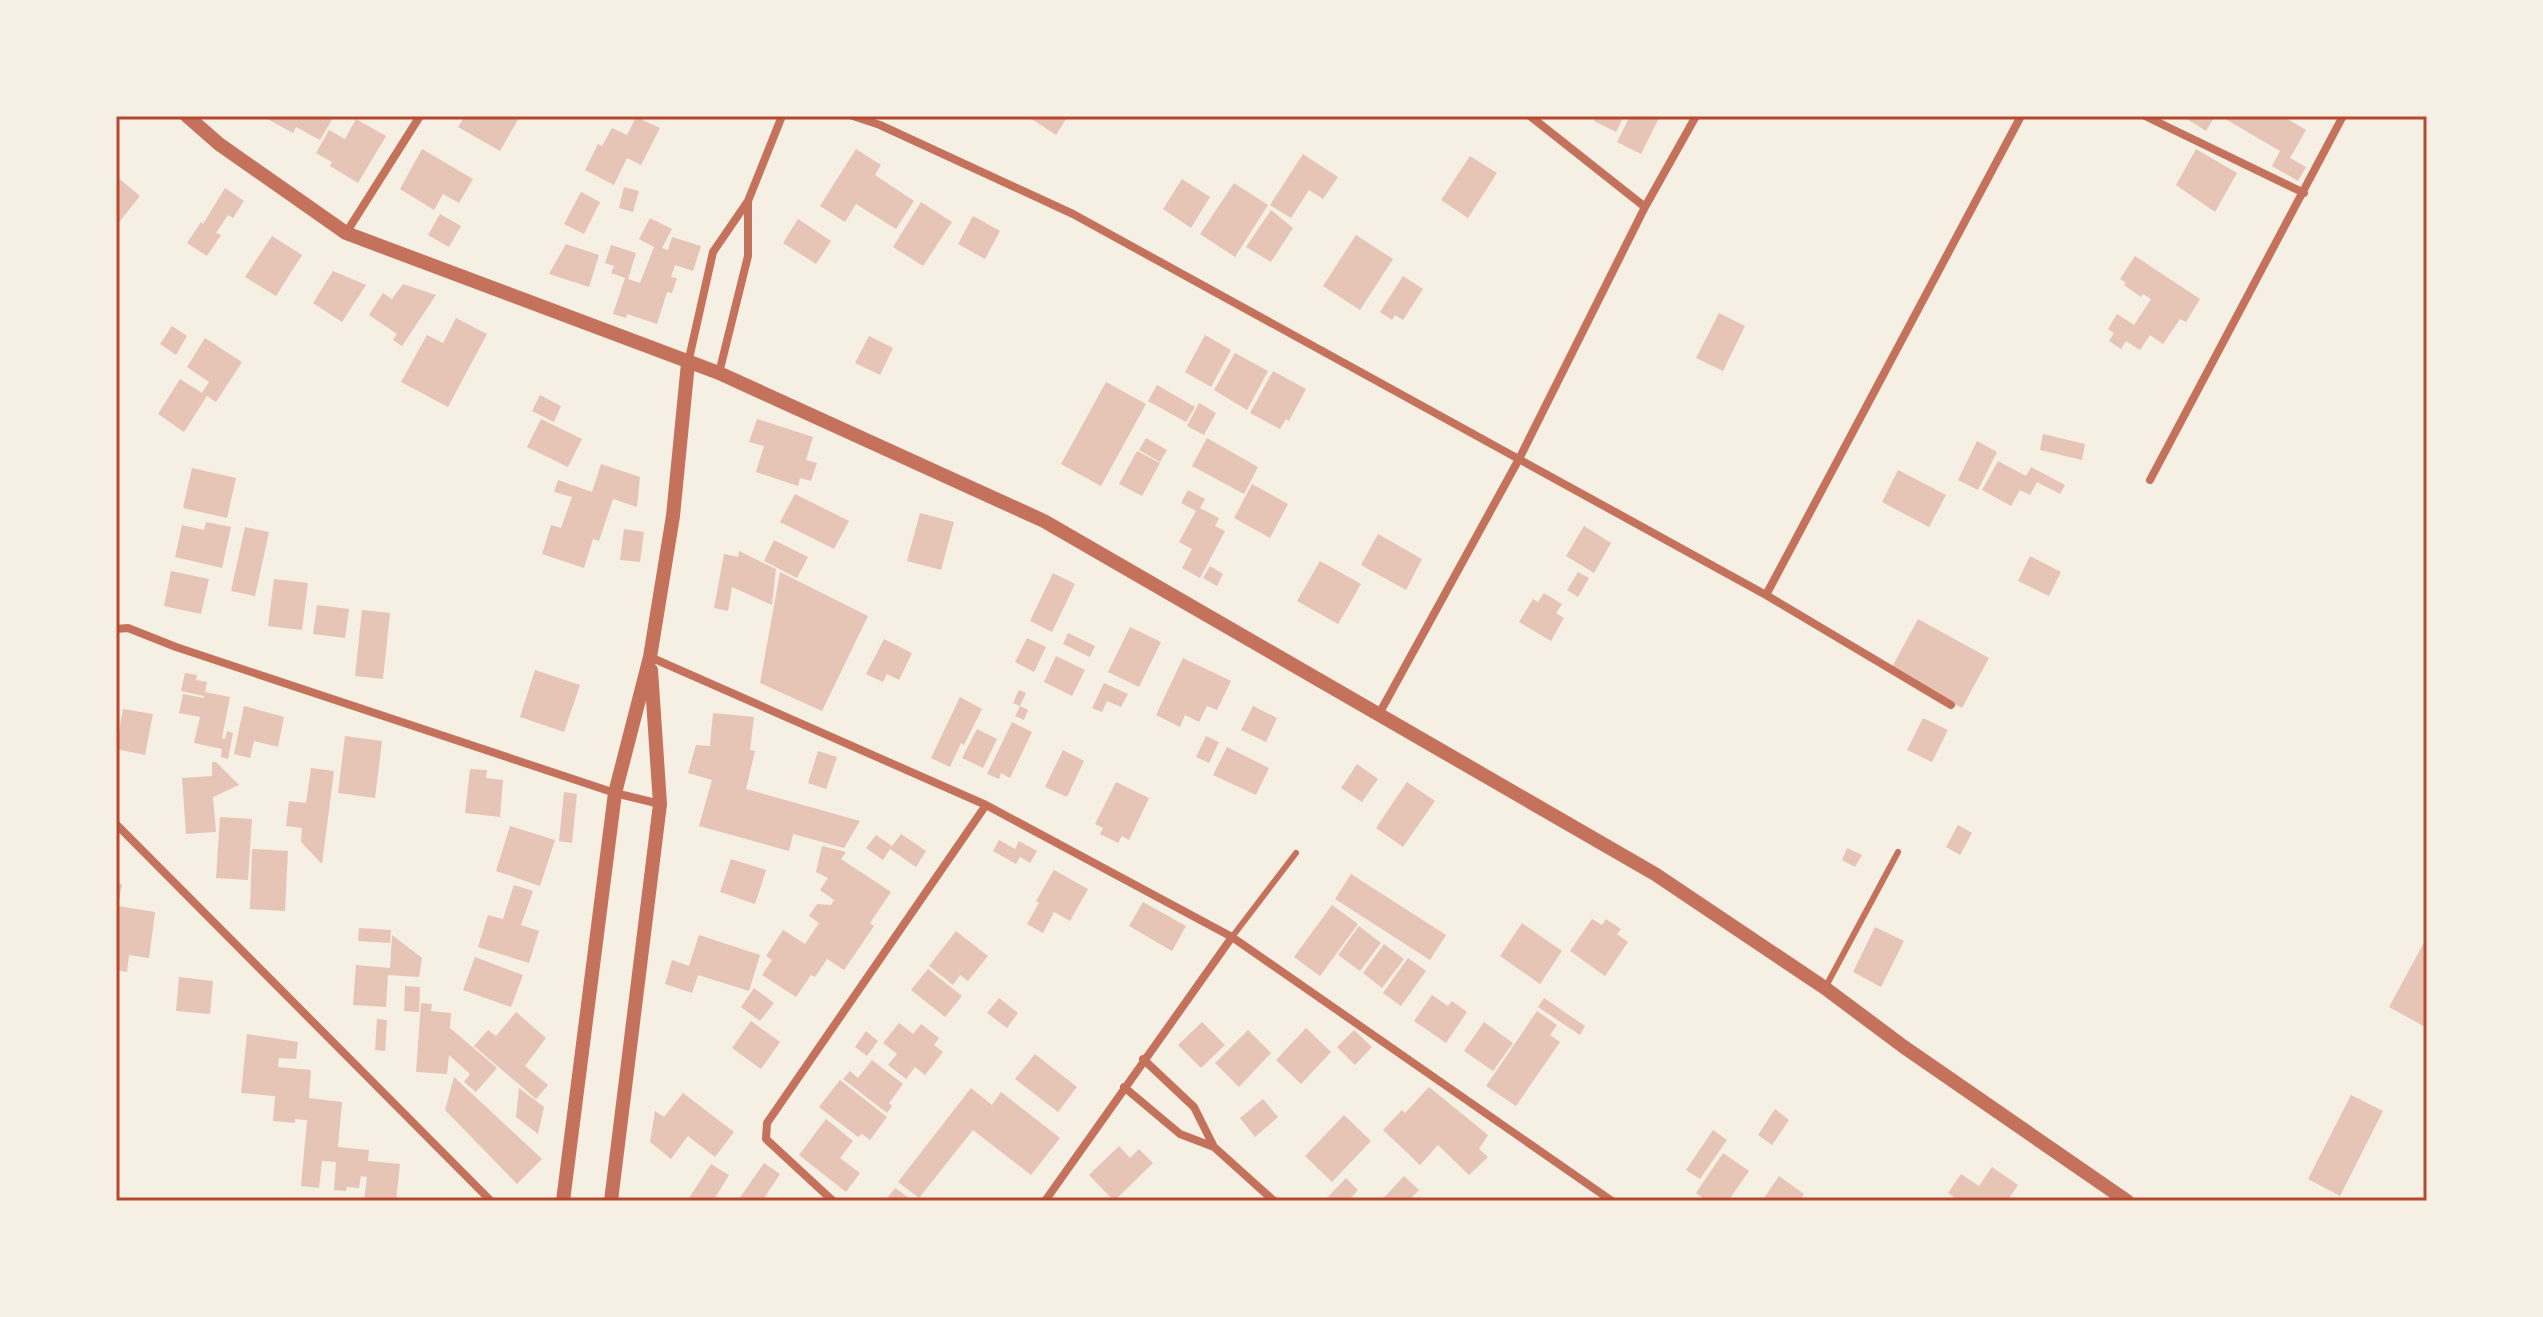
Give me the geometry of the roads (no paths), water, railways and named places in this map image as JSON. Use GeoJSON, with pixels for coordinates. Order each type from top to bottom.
{"type":"FeatureCollection","features":[{"type":"Feature","properties":{"kind":"street"},"geometry":{"type":"LineString","coordinates":[[187,116],[219,144],[346,233],[719,373],[1044,521],[1655,874],[1825,988],[1904,1047],[2127,1201]]}},
{"type":"Feature","properties":{"kind":"street"},"geometry":{"type":"LineString","coordinates":[[346,233],[420,116]]}},
{"type":"Feature","properties":{"kind":"street"},"geometry":{"type":"LineString","coordinates":[[563,1201],[615,793],[650,657],[673,516],[688,363],[713,252],[748,201],[782,116]]}},
{"type":"Feature","properties":{"kind":"street"},"geometry":{"type":"LineString","coordinates":[[853,116],[880,125],[1073,214],[1766,595],[1951,705]]}},
{"type":"Feature","properties":{"kind":"street"},"geometry":{"type":"LineString","coordinates":[[1530,116],[1645,207]]}},
{"type":"Feature","properties":{"kind":"street"},"geometry":{"type":"LineString","coordinates":[[1379,714],[1519,459],[1645,207],[1696,116]]}},
{"type":"Feature","properties":{"kind":"street"},"geometry":{"type":"LineString","coordinates":[[1766,595],[2021,116]]}},
{"type":"Feature","properties":{"kind":"street"},"geometry":{"type":"LineString","coordinates":[[2145,116],[2304,193]]}},
{"type":"Feature","properties":{"kind":"street"},"geometry":{"type":"LineString","coordinates":[[2150,480],[2343,116]]}},
{"type":"Feature","properties":{"kind":"street"},"geometry":{"type":"LineString","coordinates":[[719,373],[748,256],[748,201]]}},
{"type":"Feature","properties":{"kind":"street"},"geometry":{"type":"LineString","coordinates":[[116,629],[128,628],[176,647],[615,793],[660,804]]}},
{"type":"Feature","properties":{"kind":"street"},"geometry":{"type":"LineString","coordinates":[[611,1201],[660,804],[650,657]]}},
{"type":"Feature","properties":{"kind":"street"},"geometry":{"type":"LineString","coordinates":[[650,657],[986,805],[1232,937],[1612,1201]]}},
{"type":"Feature","properties":{"kind":"street"},"geometry":{"type":"LineString","coordinates":[[833,1201],[766,1139],[767,1123],[986,805]]}},
{"type":"Feature","properties":{"kind":"street"},"geometry":{"type":"LineString","coordinates":[[116,824],[491,1201]]}},
{"type":"Feature","properties":{"kind":"street"},"geometry":{"type":"LineString","coordinates":[[1045,1201],[1232,937]]}},
{"type":"Feature","properties":{"kind":"street"},"geometry":{"type":"LineString","coordinates":[[1143,1059],[1194,1107],[1214,1147]]}},
{"type":"Feature","properties":{"kind":"street"},"geometry":{"type":"LineString","coordinates":[[1124,1087],[1180,1134],[1214,1147],[1274,1201]]}},
{"type":"Feature","properties":{"kind":"lane"},"geometry":{"type":"LineString","coordinates":[[1825,988],[1898,852]]}},
{"type":"Feature","properties":{"kind":"lane"},"geometry":{"type":"LineString","coordinates":[[1232,937],[1296,853]]}}]}
